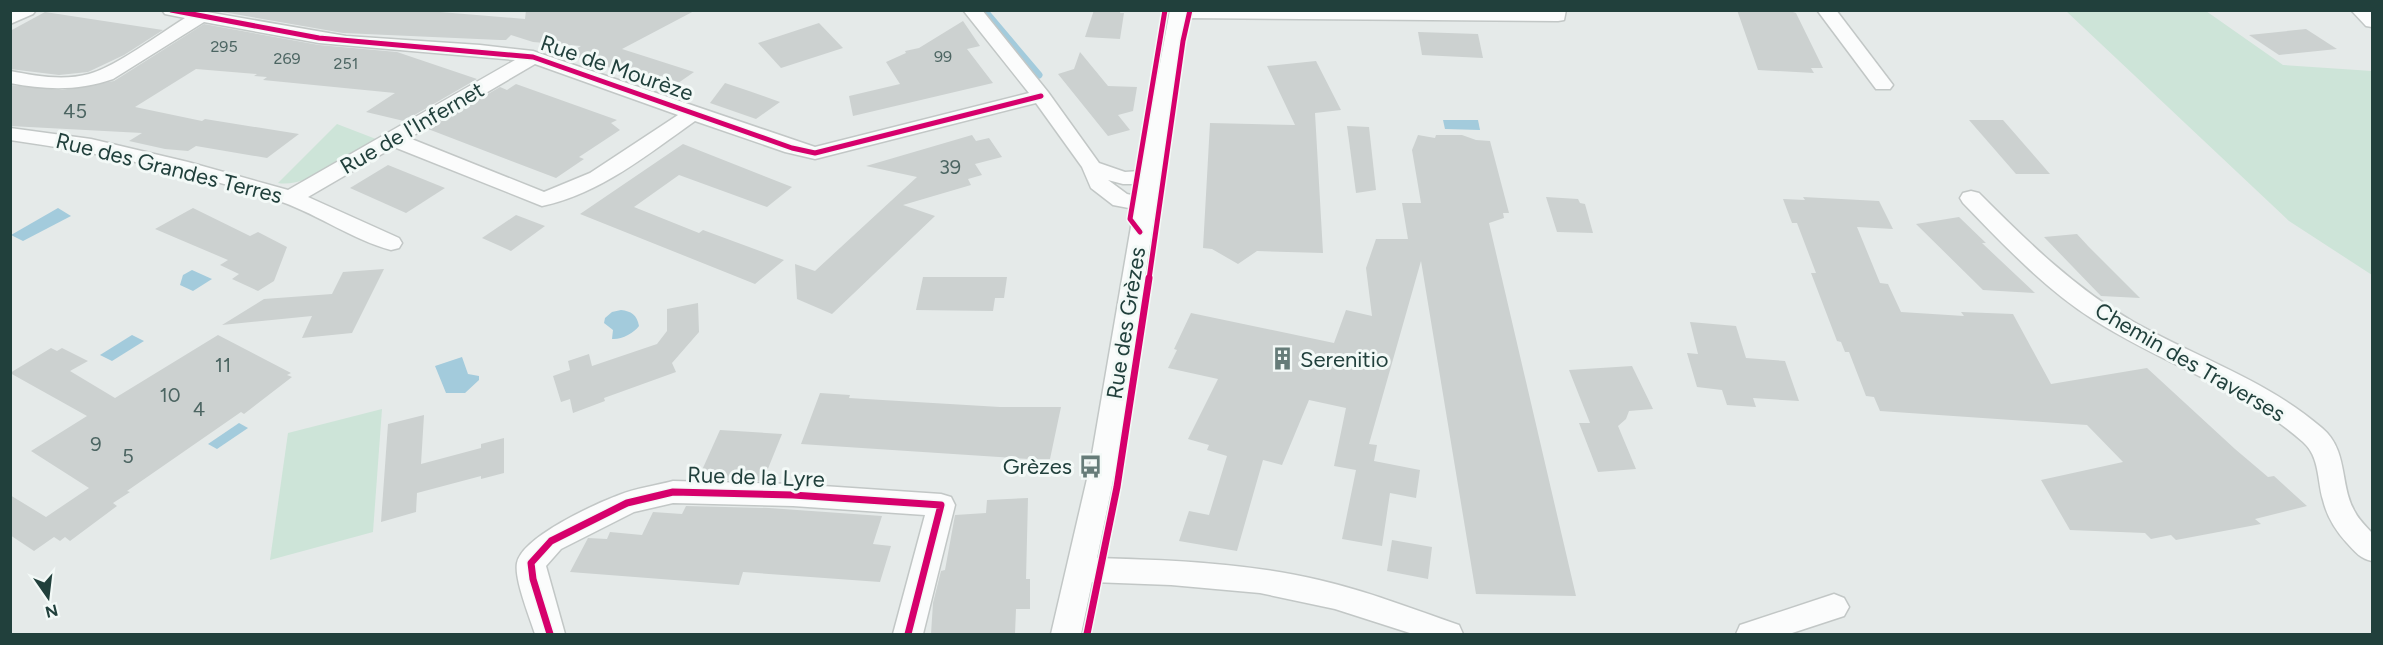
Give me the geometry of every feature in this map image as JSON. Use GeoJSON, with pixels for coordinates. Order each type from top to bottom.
{"type":"FeatureCollection","features":[{"type":"Feature","properties":{"kind":"street"},"geometry":{"type":"LineString","coordinates":[[10,19],[27,10]]}},
{"type":"Feature","properties":{"kind":"street","name":"Rue de Mourèze"},"geometry":{"type":"LineString","coordinates":[[171,10],[320,38],[423,49],[506,53],[533,57],[792,148],[822,153],[1041,96]]}},
{"type":"Feature","properties":{"kind":"street"},"geometry":{"type":"LineString","coordinates":[[972,10],[1041,96],[1092,167],[1099,183],[1121,200],[1145,204]]}},
{"type":"Feature","properties":{"kind":"street"},"geometry":{"type":"LineString","coordinates":[[1179,12],[1558,16],[1557,10]]}},
{"type":"Feature","properties":{"kind":"street"},"geometry":{"type":"LineString","coordinates":[[1826,10],[1883,85]]}},
{"type":"Feature","properties":{"kind":"street"},"geometry":{"type":"LineString","coordinates":[[2360,10],[2373,22]]}},
{"type":"Feature","properties":{"kind":"street","name":"Rue des Grèzes"},"geometry":{"type":"LineString","coordinates":[[1066,634],[1082,570],[1103,466],[1165,81],[1179,12]]}},
{"type":"Feature","properties":{"kind":"street"},"geometry":{"type":"LineString","coordinates":[[10,77],[54,85],[90,81],[106,75],[201,16]]}},
{"type":"Feature","properties":{"kind":"street","name":"Rue de l'Infernet"},"geometry":{"type":"LineString","coordinates":[[291,198],[533,57]]}},
{"type":"Feature","properties":{"kind":"street"},"geometry":{"type":"LineString","coordinates":[[393,139],[542,199],[554,198],[579,189],[693,113]]}},
{"type":"Feature","properties":{"kind":"street","name":"Rue des Grandes Terres"},"geometry":{"type":"LineString","coordinates":[[10,134],[91,146],[158,161],[291,198],[391,243]]}},
{"type":"Feature","properties":{"kind":"street"},"geometry":{"type":"LineString","coordinates":[[1092,167],[1123,178],[1150,177]]}},
{"type":"Feature","properties":{"kind":"street","name":"Chemin des Traverses"},"geometry":{"type":"LineString","coordinates":[[1971,198],[2037,262],[2100,313],[2240,387],[2283,413],[2316,438],[2331,463],[2338,507],[2351,530],[2373,550]]}},
{"type":"Feature","properties":{"kind":"street","name":"Rue de la Lyre"},"geometry":{"type":"LineString","coordinates":[[550,634],[532,579],[531,562],[551,541],[627,502],[673,492],[793,495],[941,505],[908,634]]}},
{"type":"Feature","properties":{"kind":"street"},"geometry":{"type":"LineString","coordinates":[[1082,570],[1187,574],[1316,592],[1364,604],[1448,634]]}},
{"type":"Feature","properties":{"kind":"street"},"geometry":{"type":"LineString","coordinates":[[1751,634],[1834,607]]}},
{"type":"Feature","properties":{"kind":"green space"},"geometry":{"type":"Polygon","coordinates":[[[2066,11],[2206,11],[2283,65],[2372,71],[2372,275],[2289,221],[2066,11]]]}},
{"type":"Feature","properties":{"kind":"green space"},"geometry":{"type":"Polygon","coordinates":[[[337,124],[376,139],[315,175],[290,183],[278,183],[337,124]]]}},
{"type":"Feature","properties":{"kind":"green space"},"geometry":{"type":"Polygon","coordinates":[[[382,409],[373,532],[270,560],[288,433],[382,409]]]}},
{"type":"Feature","properties":{"kind":"water"},"geometry":{"type":"Polygon","coordinates":[[[1443,120],[1478,120],[1480,130],[1445,129],[1443,120]]]}},
{"type":"Feature","properties":{"kind":"water"},"geometry":{"type":"Polygon","coordinates":[[[58,208],[71,216],[23,241],[11,235],[58,208]]]}},
{"type":"Feature","properties":{"kind":"water"},"geometry":{"type":"Polygon","coordinates":[[[192,270],[212,279],[193,291],[180,285],[183,275],[192,270]]]}},
{"type":"Feature","properties":{"kind":"water"},"geometry":{"type":"Polygon","coordinates":[[[621,310],[633,314],[639,326],[627,336],[612,339],[613,330],[604,323],[605,318],[612,312],[621,310]]]}},
{"type":"Feature","properties":{"kind":"water"},"geometry":{"type":"Polygon","coordinates":[[[132,335],[144,341],[112,361],[100,355],[132,335]]]}},
{"type":"Feature","properties":{"kind":"water"},"geometry":{"type":"Polygon","coordinates":[[[462,357],[468,374],[479,376],[479,380],[465,393],[446,393],[435,366],[462,357]]]}},
{"type":"Feature","properties":{"kind":"water"},"geometry":{"type":"Polygon","coordinates":[[[239,423],[248,428],[217,449],[208,444],[239,423]]]}},
{"type":"Feature","properties":{"kind":"building"},"geometry":{"type":"Polygon","coordinates":[[[211,10],[416,10],[525,19],[526,10],[696,10],[622,49],[694,72],[671,88],[568,54],[581,46],[533,42],[511,35],[506,40],[500,40],[343,33],[211,10]]]}},
{"type":"Feature","properties":{"kind":"building"},"geometry":{"type":"Polygon","coordinates":[[[1094,10],[1121,10],[1120,13],[1124,13],[1120,39],[1085,37],[1094,10]]]}},
{"type":"Feature","properties":{"kind":"building"},"geometry":{"type":"Polygon","coordinates":[[[1737,10],[1787,10],[1796,13],[1823,68],[1811,68],[1814,73],[1758,70],[1737,10]]]}},
{"type":"Feature","properties":{"kind":"building"},"geometry":{"type":"Polygon","coordinates":[[[45,12],[163,30],[124,55],[88,72],[59,75],[10,69],[10,31],[45,12]]]}},
{"type":"Feature","properties":{"kind":"building"},"geometry":{"type":"Polygon","coordinates":[[[963,21],[980,46],[967,49],[993,83],[853,116],[849,96],[900,84],[886,62],[906,53],[905,51],[919,48],[963,21]]]}},
{"type":"Feature","properties":{"kind":"building"},"geometry":{"type":"Polygon","coordinates":[[[819,23],[843,48],[781,68],[758,43],[819,23]]]}},
{"type":"Feature","properties":{"kind":"building"},"geometry":{"type":"Polygon","coordinates":[[[204,24],[319,45],[397,52],[477,79],[404,121],[366,112],[395,93],[263,80],[267,77],[254,76],[257,74],[196,69],[135,107],[202,121],[205,119],[299,134],[267,158],[196,146],[188,151],[165,149],[129,141],[142,133],[10,126],[10,85],[62,90],[114,81],[204,24]]]}},
{"type":"Feature","properties":{"kind":"building"},"geometry":{"type":"Polygon","coordinates":[[[2306,29],[2337,49],[2279,55],[2249,35],[2306,29]]]}},
{"type":"Feature","properties":{"kind":"building"},"geometry":{"type":"Polygon","coordinates":[[[1418,32],[1478,34],[1483,58],[1422,55],[1418,32]]]}},
{"type":"Feature","properties":{"kind":"building"},"geometry":{"type":"Polygon","coordinates":[[[1080,52],[1108,86],[1137,87],[1133,111],[1118,115],[1130,130],[1108,136],[1058,74],[1074,69],[1080,52]]]}},
{"type":"Feature","properties":{"kind":"building"},"geometry":{"type":"Polygon","coordinates":[[[1316,61],[1341,110],[1315,113],[1323,253],[1257,251],[1238,264],[1212,249],[1203,248],[1210,123],[1295,125],[1267,66],[1316,61]]]}},
{"type":"Feature","properties":{"kind":"building"},"geometry":{"type":"Polygon","coordinates":[[[725,83],[780,102],[756,119],[710,103],[725,83]]]}},
{"type":"Feature","properties":{"kind":"building"},"geometry":{"type":"Polygon","coordinates":[[[516,84],[617,120],[611,123],[620,130],[579,157],[584,159],[556,178],[428,129],[500,87],[507,90],[516,84]]]}},
{"type":"Feature","properties":{"kind":"building"},"geometry":{"type":"Polygon","coordinates":[[[1969,120],[2003,120],[2050,174],[2016,174],[1969,120]]]}},
{"type":"Feature","properties":{"kind":"building"},"geometry":{"type":"Polygon","coordinates":[[[1347,126],[1369,127],[1376,190],[1356,193],[1347,126]]]}},
{"type":"Feature","properties":{"kind":"building"},"geometry":{"type":"Polygon","coordinates":[[[972,135],[976,141],[989,138],[1002,157],[975,164],[982,175],[968,179],[971,185],[903,205],[935,216],[832,314],[797,299],[795,264],[815,271],[917,177],[866,166],[972,135]]]}},
{"type":"Feature","properties":{"kind":"building"},"geometry":{"type":"Polygon","coordinates":[[[1418,135],[1435,138],[1436,135],[1462,135],[1476,140],[1490,141],[1509,213],[1503,213],[1504,218],[1489,223],[1576,596],[1476,594],[1421,261],[1369,444],[1377,445],[1374,461],[1420,470],[1416,498],[1390,493],[1382,546],[1342,539],[1356,470],[1334,466],[1346,408],[1309,400],[1282,465],[1263,460],[1237,551],[1179,541],[1189,511],[1209,515],[1227,456],[1207,450],[1209,445],[1188,439],[1218,379],[1168,368],[1191,313],[1334,343],[1346,310],[1372,316],[1366,268],[1376,239],[1408,239],[1402,203],[1421,203],[1412,150],[1418,135]]]}},
{"type":"Feature","properties":{"kind":"building"},"geometry":{"type":"Polygon","coordinates":[[[683,144],[792,187],[767,207],[679,175],[634,207],[699,233],[703,230],[784,260],[755,284],[580,214],[683,144]]]}},
{"type":"Feature","properties":{"kind":"building"},"geometry":{"type":"Polygon","coordinates":[[[388,165],[445,188],[406,213],[350,188],[388,165]]]}},
{"type":"Feature","properties":{"kind":"building"},"geometry":{"type":"Polygon","coordinates":[[[1546,197],[1578,199],[1580,203],[1585,204],[1593,233],[1557,232],[1546,197]]]}},
{"type":"Feature","properties":{"kind":"building"},"geometry":{"type":"Polygon","coordinates":[[[1803,197],[1879,201],[1893,229],[1857,227],[1880,283],[1888,284],[1901,312],[1964,316],[1961,312],[2013,314],[2051,384],[2147,368],[2235,449],[2268,477],[2274,476],[2307,506],[2255,519],[2261,524],[2176,540],[2171,535],[2151,539],[2145,533],[2070,530],[2041,480],[2123,462],[2087,425],[1880,411],[1874,397],[1866,396],[1849,352],[1845,352],[1841,342],[1837,341],[1811,273],[1816,273],[1797,223],[1792,223],[1783,199],[1805,200],[1803,197]]]}},
{"type":"Feature","properties":{"kind":"building"},"geometry":{"type":"Polygon","coordinates":[[[193,208],[250,236],[258,232],[287,247],[274,281],[258,291],[232,279],[239,274],[220,265],[228,260],[155,229],[193,208]]]}},
{"type":"Feature","properties":{"kind":"building"},"geometry":{"type":"Polygon","coordinates":[[[516,215],[545,226],[511,251],[482,238],[516,215]]]}},
{"type":"Feature","properties":{"kind":"building"},"geometry":{"type":"Polygon","coordinates":[[[1959,217],[1986,243],[1982,243],[2035,293],[1983,290],[1916,224],[1959,217]]]}},
{"type":"Feature","properties":{"kind":"building"},"geometry":{"type":"Polygon","coordinates":[[[2077,234],[2140,298],[2101,296],[2044,237],[2077,234]]]}},
{"type":"Feature","properties":{"kind":"building"},"geometry":{"type":"Polygon","coordinates":[[[384,269],[352,333],[302,338],[312,316],[222,325],[264,299],[332,294],[343,272],[384,269]]]}},
{"type":"Feature","properties":{"kind":"building"},"geometry":{"type":"Polygon","coordinates":[[[923,277],[1007,277],[1004,298],[995,298],[993,311],[916,310],[923,277]]]}},
{"type":"Feature","properties":{"kind":"building"},"geometry":{"type":"Polygon","coordinates":[[[698,303],[699,332],[672,363],[676,372],[604,398],[605,401],[573,413],[570,399],[561,402],[553,376],[570,370],[568,361],[589,354],[592,366],[657,344],[667,331],[667,309],[698,303]]]}},
{"type":"Feature","properties":{"kind":"building"},"geometry":{"type":"Polygon","coordinates":[[[1690,322],[1736,326],[1746,358],[1785,361],[1799,401],[1753,398],[1756,407],[1727,405],[1722,390],[1697,387],[1687,353],[1698,354],[1690,322]]]}},
{"type":"Feature","properties":{"kind":"building"},"geometry":{"type":"Polygon","coordinates":[[[218,335],[291,373],[287,375],[292,377],[244,414],[241,412],[127,491],[130,492],[113,503],[117,506],[70,541],[65,537],[60,541],[54,537],[34,551],[10,535],[10,495],[46,517],[89,488],[31,451],[87,416],[10,373],[51,348],[57,351],[62,348],[88,361],[70,371],[115,398],[218,335]]]}},
{"type":"Feature","properties":{"kind":"building"},"geometry":{"type":"Polygon","coordinates":[[[1632,366],[1653,409],[1629,411],[1626,419],[1618,426],[1636,469],[1598,472],[1579,423],[1590,423],[1569,370],[1632,366]]]}},
{"type":"Feature","properties":{"kind":"building"},"geometry":{"type":"Polygon","coordinates":[[[820,393],[850,395],[849,398],[1000,407],[1061,407],[1050,459],[801,444],[820,393]]]}},
{"type":"Feature","properties":{"kind":"building"},"geometry":{"type":"Polygon","coordinates":[[[424,415],[421,464],[481,448],[481,444],[504,438],[504,473],[481,479],[481,476],[417,493],[416,512],[381,522],[388,424],[424,415]]]}},
{"type":"Feature","properties":{"kind":"building"},"geometry":{"type":"Polygon","coordinates":[[[720,430],[782,434],[763,481],[698,479],[720,430]]]}},
{"type":"Feature","properties":{"kind":"building"},"geometry":{"type":"Polygon","coordinates":[[[1028,498],[1026,579],[1030,579],[1030,609],[1016,609],[1015,634],[931,634],[933,603],[941,571],[945,570],[955,515],[986,513],[987,500],[1028,498]]]}},
{"type":"Feature","properties":{"kind":"building"},"geometry":{"type":"Polygon","coordinates":[[[686,506],[769,508],[882,516],[873,544],[891,546],[880,582],[743,572],[739,585],[570,572],[588,538],[607,539],[610,532],[642,535],[653,512],[682,514],[686,506]]]}},
{"type":"Feature","properties":{"kind":"building"},"geometry":{"type":"Polygon","coordinates":[[[1392,540],[1432,547],[1428,579],[1387,571],[1392,540]]]}},
{"type":"Feature","properties":{"kind":"waterway"},"geometry":{"type":"LineString","coordinates":[[984,10],[1039,75]]}},
{"type":"Feature","properties":{"kind":"cycle path"},"geometry":{"type":"LineString","coordinates":[[171,10],[319,38],[373,44],[480,50],[533,57],[792,148],[815,153],[843,148],[1041,96]]}},
{"type":"Feature","properties":{"kind":"cycle path"},"geometry":{"type":"LineString","coordinates":[[1140,232],[1130,219],[1165,10]]}},
{"type":"Feature","properties":{"kind":"cycle path"},"geometry":{"type":"LineString","coordinates":[[1087,634],[1117,487],[1141,339],[1183,41],[1190,10]]}},
{"type":"Feature","properties":{"kind":"cycle path"},"geometry":{"type":"LineString","coordinates":[[550,634],[533,579],[531,563],[551,541],[627,503],[673,492],[793,495],[941,505],[908,634]]}},
{"type":"Feature","properties":{"kind":"place","name":"Serenitio"},"geometry":{"type":"Point","coordinates":[1282,359]}},
{"type":"Feature","properties":{"kind":"place","name":"Grèzes"},"geometry":{"type":"Point","coordinates":[1090,466]}}]}
